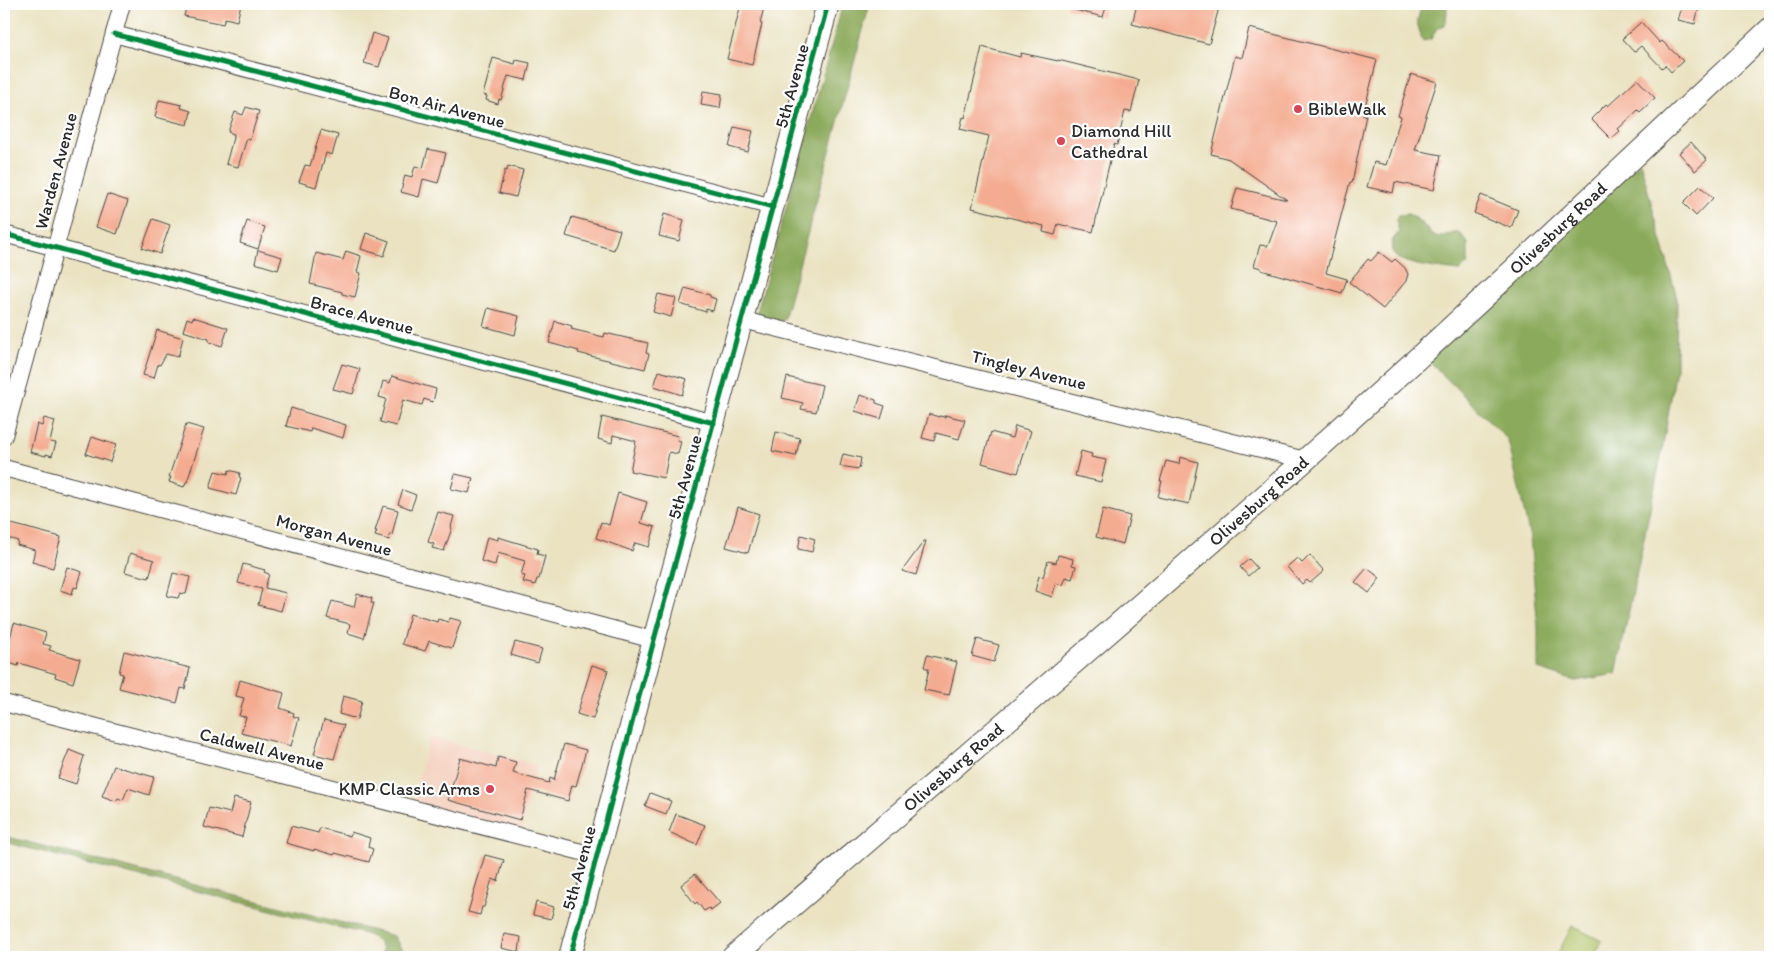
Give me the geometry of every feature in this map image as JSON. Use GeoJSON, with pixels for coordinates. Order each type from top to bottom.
{"type":"FeatureCollection","features":[{"type":"Feature","properties":{"kind":"main road","name":"5th Avenue"},"geometry":{"type":"LineString","coordinates":[[570,957],[654,640],[828,4]]}},
{"type":"Feature","properties":{"kind":"main road","name":"Olivesburg Road"},"geometry":{"type":"LineString","coordinates":[[733,957],[1122,621],[1305,460],[1495,288],[1770,29]]}},
{"type":"Feature","properties":{"kind":"street","name":"Warden Avenue"},"geometry":{"type":"LineString","coordinates":[[4,436],[122,4]]}},
{"type":"Feature","properties":{"kind":"street","name":"Bon Air Avenue"},"geometry":{"type":"LineString","coordinates":[[114,34],[773,207]]}},
{"type":"Feature","properties":{"kind":"street","name":"Brace Avenue"},"geometry":{"type":"LineString","coordinates":[[4,234],[714,423]]}},
{"type":"Feature","properties":{"kind":"street","name":"Tingley Avenue"},"geometry":{"type":"LineString","coordinates":[[743,320],[1305,460]]}},
{"type":"Feature","properties":{"kind":"street","name":"Morgan Avenue"},"geometry":{"type":"LineString","coordinates":[[4,468],[654,640]]}},
{"type":"Feature","properties":{"kind":"street","name":"Caldwell Avenue"},"geometry":{"type":"LineString","coordinates":[[4,703],[597,856]]}},
{"type":"Feature","properties":{"kind":"shaded area"},"geometry":{"type":"Polygon","coordinates":[[[430,737],[538,765],[521,831],[412,803],[430,737]]]}},
{"type":"Feature","properties":{"kind":"green space"},"geometry":{"type":"Polygon","coordinates":[[[843,4],[870,4],[784,320],[773,321],[765,319],[757,312],[843,4]]]}},
{"type":"Feature","properties":{"kind":"green space"},"geometry":{"type":"Polygon","coordinates":[[[1422,4],[1447,4],[1445,25],[1437,28],[1431,39],[1423,41],[1418,31],[1418,18],[1422,4]]]}},
{"type":"Feature","properties":{"kind":"green space"},"geometry":{"type":"Polygon","coordinates":[[[1640,161],[1677,298],[1676,369],[1662,451],[1616,674],[1575,681],[1538,669],[1538,628],[1530,538],[1508,440],[1428,360],[1640,161]]]}},
{"type":"Feature","properties":{"kind":"green space"},"geometry":{"type":"Polygon","coordinates":[[[1408,214],[1417,219],[1438,237],[1459,232],[1468,243],[1468,263],[1460,271],[1420,265],[1397,258],[1392,252],[1391,247],[1399,232],[1396,220],[1398,215],[1408,214]]]}},
{"type":"Feature","properties":{"kind":"green space"},"geometry":{"type":"Polygon","coordinates":[[[4,836],[394,936],[404,957],[382,957],[378,942],[365,934],[4,842],[4,836]]]}},
{"type":"Feature","properties":{"kind":"green space"},"geometry":{"type":"Polygon","coordinates":[[[1572,926],[1602,941],[1594,957],[1556,957],[1572,926]]]}},
{"type":"Feature","properties":{"kind":"building"},"geometry":{"type":"Polygon","coordinates":[[[187,4],[241,4],[237,21],[225,18],[223,24],[184,16],[187,4]]]}},
{"type":"Feature","properties":{"kind":"building"},"geometry":{"type":"Polygon","coordinates":[[[741,4],[765,4],[752,65],[727,59],[741,4]]]}},
{"type":"Feature","properties":{"kind":"building"},"geometry":{"type":"Polygon","coordinates":[[[1067,4],[1107,4],[1103,17],[1067,8],[1067,4]]]}},
{"type":"Feature","properties":{"kind":"building"},"geometry":{"type":"Polygon","coordinates":[[[1137,4],[1220,4],[1209,44],[1132,24],[1137,4]]]}},
{"type":"Feature","properties":{"kind":"building"},"geometry":{"type":"Polygon","coordinates":[[[1683,4],[1699,6],[1695,24],[1678,20],[1683,4]]]}},
{"type":"Feature","properties":{"kind":"building"},"geometry":{"type":"Polygon","coordinates":[[[1641,22],[1660,43],[1662,41],[1683,61],[1671,72],[1665,65],[1662,68],[1641,46],[1634,52],[1622,39],[1641,22]]]}},
{"type":"Feature","properties":{"kind":"building"},"geometry":{"type":"Polygon","coordinates":[[[1249,28],[1377,60],[1363,115],[1366,115],[1352,183],[1350,182],[1326,273],[1347,279],[1342,293],[1261,270],[1261,268],[1254,266],[1260,245],[1268,246],[1277,221],[1231,209],[1237,188],[1287,200],[1229,159],[1211,154],[1235,56],[1242,58],[1249,28]]]}},
{"type":"Feature","properties":{"kind":"building"},"geometry":{"type":"Polygon","coordinates":[[[372,33],[388,38],[379,67],[364,63],[372,33]]]}},
{"type":"Feature","properties":{"kind":"building","name":"Diamond Hill Cathedral"},"geometry":{"type":"Polygon","coordinates":[[[982,47],[1020,57],[1021,53],[1058,60],[1139,80],[1131,112],[1125,111],[1117,145],[1114,144],[1093,232],[1058,224],[1055,235],[1043,232],[1044,226],[972,208],[989,136],[960,129],[963,117],[965,118],[982,47]]]}},
{"type":"Feature","properties":{"kind":"building"},"geometry":{"type":"Polygon","coordinates":[[[493,58],[515,64],[516,60],[530,63],[526,80],[508,76],[498,104],[486,100],[487,96],[483,95],[493,58]]]}},
{"type":"Feature","properties":{"kind":"building"},"geometry":{"type":"Polygon","coordinates":[[[1411,74],[1437,82],[1415,150],[1441,155],[1434,190],[1395,182],[1393,193],[1367,187],[1374,162],[1386,165],[1401,117],[1398,116],[1411,74]]]}},
{"type":"Feature","properties":{"kind":"building"},"geometry":{"type":"Polygon","coordinates":[[[1637,79],[1655,98],[1640,112],[1638,110],[1618,129],[1620,131],[1611,139],[1591,119],[1637,79]]]}},
{"type":"Feature","properties":{"kind":"building"},"geometry":{"type":"Polygon","coordinates":[[[703,91],[722,94],[720,108],[701,105],[703,91]]]}},
{"type":"Feature","properties":{"kind":"building"},"geometry":{"type":"Polygon","coordinates":[[[159,100],[182,105],[181,108],[191,111],[188,125],[155,117],[159,100]]]}},
{"type":"Feature","properties":{"kind":"building"},"geometry":{"type":"Polygon","coordinates":[[[246,107],[259,111],[250,139],[247,138],[238,167],[226,164],[234,134],[228,132],[235,112],[243,115],[246,107]]]}},
{"type":"Feature","properties":{"kind":"building"},"geometry":{"type":"Polygon","coordinates":[[[734,127],[753,131],[748,152],[729,147],[734,127]]]}},
{"type":"Feature","properties":{"kind":"building"},"geometry":{"type":"Polygon","coordinates":[[[321,130],[338,135],[332,155],[326,153],[316,187],[299,182],[305,165],[310,166],[321,130]]]}},
{"type":"Feature","properties":{"kind":"building"},"geometry":{"type":"Polygon","coordinates":[[[1691,142],[1707,160],[1695,171],[1679,153],[1691,142]]]}},
{"type":"Feature","properties":{"kind":"building"},"geometry":{"type":"Polygon","coordinates":[[[428,149],[446,153],[438,183],[423,179],[419,197],[401,192],[405,175],[412,177],[415,166],[423,168],[428,149]]]}},
{"type":"Feature","properties":{"kind":"building"},"geometry":{"type":"Polygon","coordinates":[[[508,166],[523,170],[516,197],[499,193],[505,170],[507,171],[508,166]]]}},
{"type":"Feature","properties":{"kind":"building"},"geometry":{"type":"Polygon","coordinates":[[[1700,186],[1713,198],[1696,216],[1683,203],[1700,186]]]}},
{"type":"Feature","properties":{"kind":"building"},"geometry":{"type":"Polygon","coordinates":[[[107,194],[128,201],[117,234],[96,227],[107,194]]]}},
{"type":"Feature","properties":{"kind":"building"},"geometry":{"type":"Polygon","coordinates":[[[1481,195],[1518,210],[1511,228],[1474,213],[1481,195]]]}},
{"type":"Feature","properties":{"kind":"building"},"geometry":{"type":"Polygon","coordinates":[[[664,214],[684,220],[679,241],[659,236],[664,214]]]}},
{"type":"Feature","properties":{"kind":"building"},"geometry":{"type":"Polygon","coordinates":[[[572,217],[620,230],[614,250],[566,236],[572,217]]]}},
{"type":"Feature","properties":{"kind":"building"},"geometry":{"type":"Polygon","coordinates":[[[153,219],[170,225],[160,254],[142,248],[153,219]]]}},
{"type":"Feature","properties":{"kind":"building"},"geometry":{"type":"Polygon","coordinates":[[[247,221],[265,227],[258,249],[240,243],[247,221]]]}},
{"type":"Feature","properties":{"kind":"building"},"geometry":{"type":"Polygon","coordinates":[[[366,233],[389,241],[384,256],[361,249],[366,233]]]}},
{"type":"Feature","properties":{"kind":"building"},"geometry":{"type":"Polygon","coordinates":[[[258,250],[282,257],[278,270],[255,263],[258,250]]]}},
{"type":"Feature","properties":{"kind":"building"},"geometry":{"type":"Polygon","coordinates":[[[346,251],[361,256],[357,272],[361,273],[355,297],[310,284],[316,253],[343,260],[346,251]]]}},
{"type":"Feature","properties":{"kind":"building"},"geometry":{"type":"Polygon","coordinates":[[[1379,252],[1392,262],[1395,259],[1405,268],[1408,274],[1406,281],[1383,309],[1349,282],[1368,259],[1371,261],[1379,252]]]}},
{"type":"Feature","properties":{"kind":"building"},"geometry":{"type":"Polygon","coordinates":[[[685,288],[710,295],[710,297],[716,299],[713,311],[706,309],[706,312],[680,304],[685,288]]]}},
{"type":"Feature","properties":{"kind":"building"},"geometry":{"type":"Polygon","coordinates":[[[658,294],[676,298],[671,317],[653,312],[658,294]]]}},
{"type":"Feature","properties":{"kind":"building"},"geometry":{"type":"Polygon","coordinates":[[[488,308],[519,316],[515,335],[483,326],[488,308]]]}},
{"type":"Feature","properties":{"kind":"building"},"geometry":{"type":"Polygon","coordinates":[[[193,317],[228,328],[222,346],[209,342],[209,339],[183,331],[187,318],[192,320],[193,317]]]}},
{"type":"Feature","properties":{"kind":"building"},"geometry":{"type":"Polygon","coordinates":[[[555,321],[572,326],[571,329],[604,337],[605,333],[648,343],[646,353],[649,354],[645,369],[578,353],[579,351],[549,343],[555,321]]]}},
{"type":"Feature","properties":{"kind":"building"},"geometry":{"type":"Polygon","coordinates":[[[157,330],[183,338],[178,357],[166,354],[160,365],[158,364],[154,378],[143,375],[157,330]]]}},
{"type":"Feature","properties":{"kind":"building"},"geometry":{"type":"Polygon","coordinates":[[[342,364],[360,369],[353,394],[333,389],[342,364]]]}},
{"type":"Feature","properties":{"kind":"building"},"geometry":{"type":"Polygon","coordinates":[[[659,371],[687,379],[682,395],[654,386],[659,371]]]}},
{"type":"Feature","properties":{"kind":"building"},"geometry":{"type":"Polygon","coordinates":[[[392,376],[436,389],[433,402],[424,399],[422,405],[403,400],[396,426],[380,422],[386,399],[379,397],[383,381],[390,383],[392,376]]]}},
{"type":"Feature","properties":{"kind":"building"},"geometry":{"type":"Polygon","coordinates":[[[787,377],[822,385],[816,412],[801,409],[803,403],[782,398],[787,377]]]}},
{"type":"Feature","properties":{"kind":"building"},"geometry":{"type":"Polygon","coordinates":[[[860,395],[876,400],[876,403],[885,406],[881,419],[855,411],[860,395]]]}},
{"type":"Feature","properties":{"kind":"building"},"geometry":{"type":"Polygon","coordinates":[[[291,408],[346,425],[343,438],[311,428],[310,432],[286,426],[291,408]]]}},
{"type":"Feature","properties":{"kind":"building"},"geometry":{"type":"Polygon","coordinates":[[[929,414],[939,417],[945,417],[945,415],[965,420],[959,439],[936,433],[934,441],[922,438],[929,414]]]}},
{"type":"Feature","properties":{"kind":"building"},"geometry":{"type":"Polygon","coordinates":[[[602,417],[678,436],[677,440],[681,441],[678,454],[669,452],[664,478],[630,471],[636,441],[613,435],[612,443],[598,439],[602,417]]]}},
{"type":"Feature","properties":{"kind":"building"},"geometry":{"type":"Polygon","coordinates":[[[44,418],[55,421],[50,442],[56,443],[52,456],[30,452],[37,424],[42,426],[44,418]]]}},
{"type":"Feature","properties":{"kind":"building"},"geometry":{"type":"Polygon","coordinates":[[[186,424],[204,429],[184,487],[169,482],[171,477],[169,477],[186,424]]]}},
{"type":"Feature","properties":{"kind":"building"},"geometry":{"type":"Polygon","coordinates":[[[1015,426],[1031,431],[1018,473],[982,463],[991,432],[1012,438],[1015,426]]]}},
{"type":"Feature","properties":{"kind":"building"},"geometry":{"type":"Polygon","coordinates":[[[776,432],[800,438],[796,456],[772,451],[776,432]]]}},
{"type":"Feature","properties":{"kind":"building"},"geometry":{"type":"Polygon","coordinates":[[[92,437],[116,445],[110,462],[86,454],[92,437]]]}},
{"type":"Feature","properties":{"kind":"building"},"geometry":{"type":"Polygon","coordinates":[[[1081,451],[1092,454],[1091,457],[1106,460],[1101,482],[1075,476],[1081,451]]]}},
{"type":"Feature","properties":{"kind":"building"},"geometry":{"type":"Polygon","coordinates":[[[843,454],[861,458],[859,469],[840,466],[843,454]]]}},
{"type":"Feature","properties":{"kind":"building"},"geometry":{"type":"Polygon","coordinates":[[[1180,457],[1198,462],[1189,504],[1158,497],[1162,481],[1160,481],[1166,461],[1179,464],[1180,457]]]}},
{"type":"Feature","properties":{"kind":"building"},"geometry":{"type":"Polygon","coordinates":[[[229,470],[240,473],[239,477],[241,478],[236,495],[210,488],[215,471],[228,474],[229,470]]]}},
{"type":"Feature","properties":{"kind":"building"},"geometry":{"type":"Polygon","coordinates":[[[455,474],[473,478],[469,493],[451,489],[455,474]]]}},
{"type":"Feature","properties":{"kind":"building"},"geometry":{"type":"Polygon","coordinates":[[[403,490],[416,495],[411,509],[398,504],[403,490]]]}},
{"type":"Feature","properties":{"kind":"building"},"geometry":{"type":"Polygon","coordinates":[[[618,493],[647,502],[641,523],[655,527],[649,547],[635,543],[632,551],[596,538],[601,522],[609,525],[618,493]]]}},
{"type":"Feature","properties":{"kind":"building"},"geometry":{"type":"Polygon","coordinates":[[[383,506],[398,510],[389,540],[375,536],[383,506]]]}},
{"type":"Feature","properties":{"kind":"building"},"geometry":{"type":"Polygon","coordinates":[[[738,507],[759,514],[748,553],[726,547],[738,507]]]}},
{"type":"Feature","properties":{"kind":"building"},"geometry":{"type":"Polygon","coordinates":[[[1103,509],[1130,516],[1123,544],[1096,537],[1103,509]]]}},
{"type":"Feature","properties":{"kind":"building"},"geometry":{"type":"Polygon","coordinates":[[[438,512],[454,516],[444,551],[432,548],[434,544],[428,542],[438,512]]]}},
{"type":"Feature","properties":{"kind":"building"},"geometry":{"type":"Polygon","coordinates":[[[4,522],[61,537],[53,568],[32,562],[35,550],[17,545],[18,541],[4,537],[4,522]]]}},
{"type":"Feature","properties":{"kind":"building"},"geometry":{"type":"Polygon","coordinates":[[[801,535],[815,539],[812,552],[798,549],[801,535]]]}},
{"type":"Feature","properties":{"kind":"building"},"geometry":{"type":"Polygon","coordinates":[[[487,537],[498,540],[498,537],[538,549],[537,554],[545,556],[539,579],[537,579],[535,585],[523,582],[525,576],[521,575],[525,561],[498,553],[495,565],[481,561],[487,537]]]}},
{"type":"Feature","properties":{"kind":"building"},"geometry":{"type":"Polygon","coordinates":[[[924,541],[926,541],[916,575],[902,571],[924,541]]]}},
{"type":"Feature","properties":{"kind":"building"},"geometry":{"type":"Polygon","coordinates":[[[130,553],[154,560],[149,578],[125,572],[130,553]]]}},
{"type":"Feature","properties":{"kind":"building"},"geometry":{"type":"Polygon","coordinates":[[[1058,555],[1073,559],[1072,565],[1076,566],[1072,579],[1066,577],[1063,585],[1056,583],[1052,597],[1035,591],[1039,576],[1043,577],[1048,561],[1056,563],[1058,555]]]}},
{"type":"Feature","properties":{"kind":"building"},"geometry":{"type":"Polygon","coordinates":[[[1310,555],[1324,571],[1310,583],[1307,580],[1302,584],[1287,567],[1297,558],[1302,563],[1310,555]]]}},
{"type":"Feature","properties":{"kind":"building"},"geometry":{"type":"Polygon","coordinates":[[[1249,559],[1257,568],[1248,576],[1240,567],[1249,559]]]}},
{"type":"Feature","properties":{"kind":"building"},"geometry":{"type":"Polygon","coordinates":[[[243,564],[265,570],[264,572],[269,574],[265,588],[286,593],[281,611],[258,605],[262,589],[238,583],[243,564]]]}},
{"type":"Feature","properties":{"kind":"building"},"geometry":{"type":"Polygon","coordinates":[[[67,567],[82,572],[77,588],[74,587],[72,594],[60,590],[67,567]]]}},
{"type":"Feature","properties":{"kind":"building"},"geometry":{"type":"Polygon","coordinates":[[[1367,568],[1380,578],[1369,593],[1355,582],[1367,568]]]}},
{"type":"Feature","properties":{"kind":"building"},"geometry":{"type":"Polygon","coordinates":[[[173,573],[190,577],[186,594],[180,593],[178,598],[167,596],[173,573]]]}},
{"type":"Feature","properties":{"kind":"building"},"geometry":{"type":"Polygon","coordinates":[[[357,594],[372,598],[371,603],[374,603],[364,638],[348,633],[350,624],[327,618],[332,601],[354,607],[357,594]]]}},
{"type":"Feature","properties":{"kind":"building"},"geometry":{"type":"Polygon","coordinates":[[[410,614],[437,622],[438,619],[448,622],[450,618],[461,621],[452,648],[429,641],[425,651],[402,644],[410,614]]]}},
{"type":"Feature","properties":{"kind":"building"},"geometry":{"type":"Polygon","coordinates":[[[14,623],[46,633],[43,644],[51,646],[49,650],[80,659],[73,683],[55,677],[56,674],[19,663],[18,666],[4,661],[14,623]]]}},
{"type":"Feature","properties":{"kind":"building"},"geometry":{"type":"Polygon","coordinates":[[[977,639],[999,645],[994,662],[972,656],[977,639]]]}},
{"type":"Feature","properties":{"kind":"building"},"geometry":{"type":"Polygon","coordinates":[[[515,642],[542,649],[538,663],[511,655],[515,642]]]}},
{"type":"Feature","properties":{"kind":"building"},"geometry":{"type":"Polygon","coordinates":[[[124,651],[190,668],[185,689],[181,688],[177,703],[119,688],[123,674],[119,673],[124,651]]]}},
{"type":"Feature","properties":{"kind":"building"},"geometry":{"type":"Polygon","coordinates":[[[927,655],[957,662],[949,695],[924,690],[929,669],[924,667],[927,655]]]}},
{"type":"Feature","properties":{"kind":"building"},"geometry":{"type":"Polygon","coordinates":[[[592,665],[608,670],[593,719],[577,714],[592,665]]]}},
{"type":"Feature","properties":{"kind":"building"},"geometry":{"type":"Polygon","coordinates":[[[240,680],[284,693],[280,708],[294,713],[293,716],[299,718],[291,746],[241,733],[246,717],[239,716],[244,698],[236,696],[240,680]]]}},
{"type":"Feature","properties":{"kind":"building"},"geometry":{"type":"Polygon","coordinates":[[[343,696],[362,701],[357,719],[339,714],[343,696]]]}},
{"type":"Feature","properties":{"kind":"building"},"geometry":{"type":"Polygon","coordinates":[[[324,720],[344,725],[334,759],[314,754],[324,720]]]}},
{"type":"Feature","properties":{"kind":"building","name":"KMP Classic Arms"},"geometry":{"type":"Polygon","coordinates":[[[564,744],[586,750],[576,786],[572,785],[568,801],[528,790],[520,820],[448,800],[460,758],[496,768],[498,757],[516,762],[513,773],[549,783],[550,778],[554,780],[564,744]]]}},
{"type":"Feature","properties":{"kind":"building"},"geometry":{"type":"Polygon","coordinates":[[[69,750],[84,756],[76,784],[58,778],[69,750]]]}},
{"type":"Feature","properties":{"kind":"building"},"geometry":{"type":"Polygon","coordinates":[[[114,766],[154,777],[149,795],[128,788],[123,800],[118,798],[116,801],[102,796],[114,766]]]}},
{"type":"Feature","properties":{"kind":"building"},"geometry":{"type":"Polygon","coordinates":[[[650,793],[671,801],[666,814],[645,806],[650,793]]]}},
{"type":"Feature","properties":{"kind":"building"},"geometry":{"type":"Polygon","coordinates":[[[234,798],[251,802],[242,837],[204,827],[209,808],[230,813],[234,798]]]}},
{"type":"Feature","properties":{"kind":"building"},"geometry":{"type":"Polygon","coordinates":[[[676,814],[705,825],[697,845],[669,832],[676,814]]]}},
{"type":"Feature","properties":{"kind":"building"},"geometry":{"type":"Polygon","coordinates":[[[291,826],[318,833],[320,828],[350,836],[351,832],[370,838],[368,847],[373,849],[369,862],[335,853],[334,855],[314,849],[314,851],[286,843],[291,826]]]}},
{"type":"Feature","properties":{"kind":"building"},"geometry":{"type":"Polygon","coordinates":[[[485,855],[504,860],[498,881],[492,879],[480,915],[468,912],[485,855]]]}},
{"type":"Feature","properties":{"kind":"building"},"geometry":{"type":"Polygon","coordinates":[[[695,874],[720,903],[711,910],[709,908],[704,911],[697,902],[695,904],[681,885],[695,874]]]}},
{"type":"Feature","properties":{"kind":"building"},"geometry":{"type":"Polygon","coordinates":[[[536,902],[554,907],[551,919],[533,915],[536,902]]]}},
{"type":"Feature","properties":{"kind":"building"},"geometry":{"type":"Polygon","coordinates":[[[504,934],[521,937],[519,952],[501,948],[504,934]]]}},
{"type":"Feature","properties":{"kind":"cycle path"},"geometry":{"type":"LineString","coordinates":[[570,957],[654,640],[828,4]]}},
{"type":"Feature","properties":{"kind":"cycle path"},"geometry":{"type":"LineString","coordinates":[[114,34],[773,207]]}},
{"type":"Feature","properties":{"kind":"cycle path"},"geometry":{"type":"LineString","coordinates":[[4,234],[714,423]]}},
{"type":"Feature","properties":{"kind":"place","name":"BibleWalk"},"geometry":{"type":"Point","coordinates":[1298,109]}},
{"type":"Feature","properties":{"kind":"place","name":"Diamond Hill Cathedral"},"geometry":{"type":"Point","coordinates":[1061,141]}},
{"type":"Feature","properties":{"kind":"place","name":"KMP Classic Arms"},"geometry":{"type":"Point","coordinates":[490,789]}}]}
